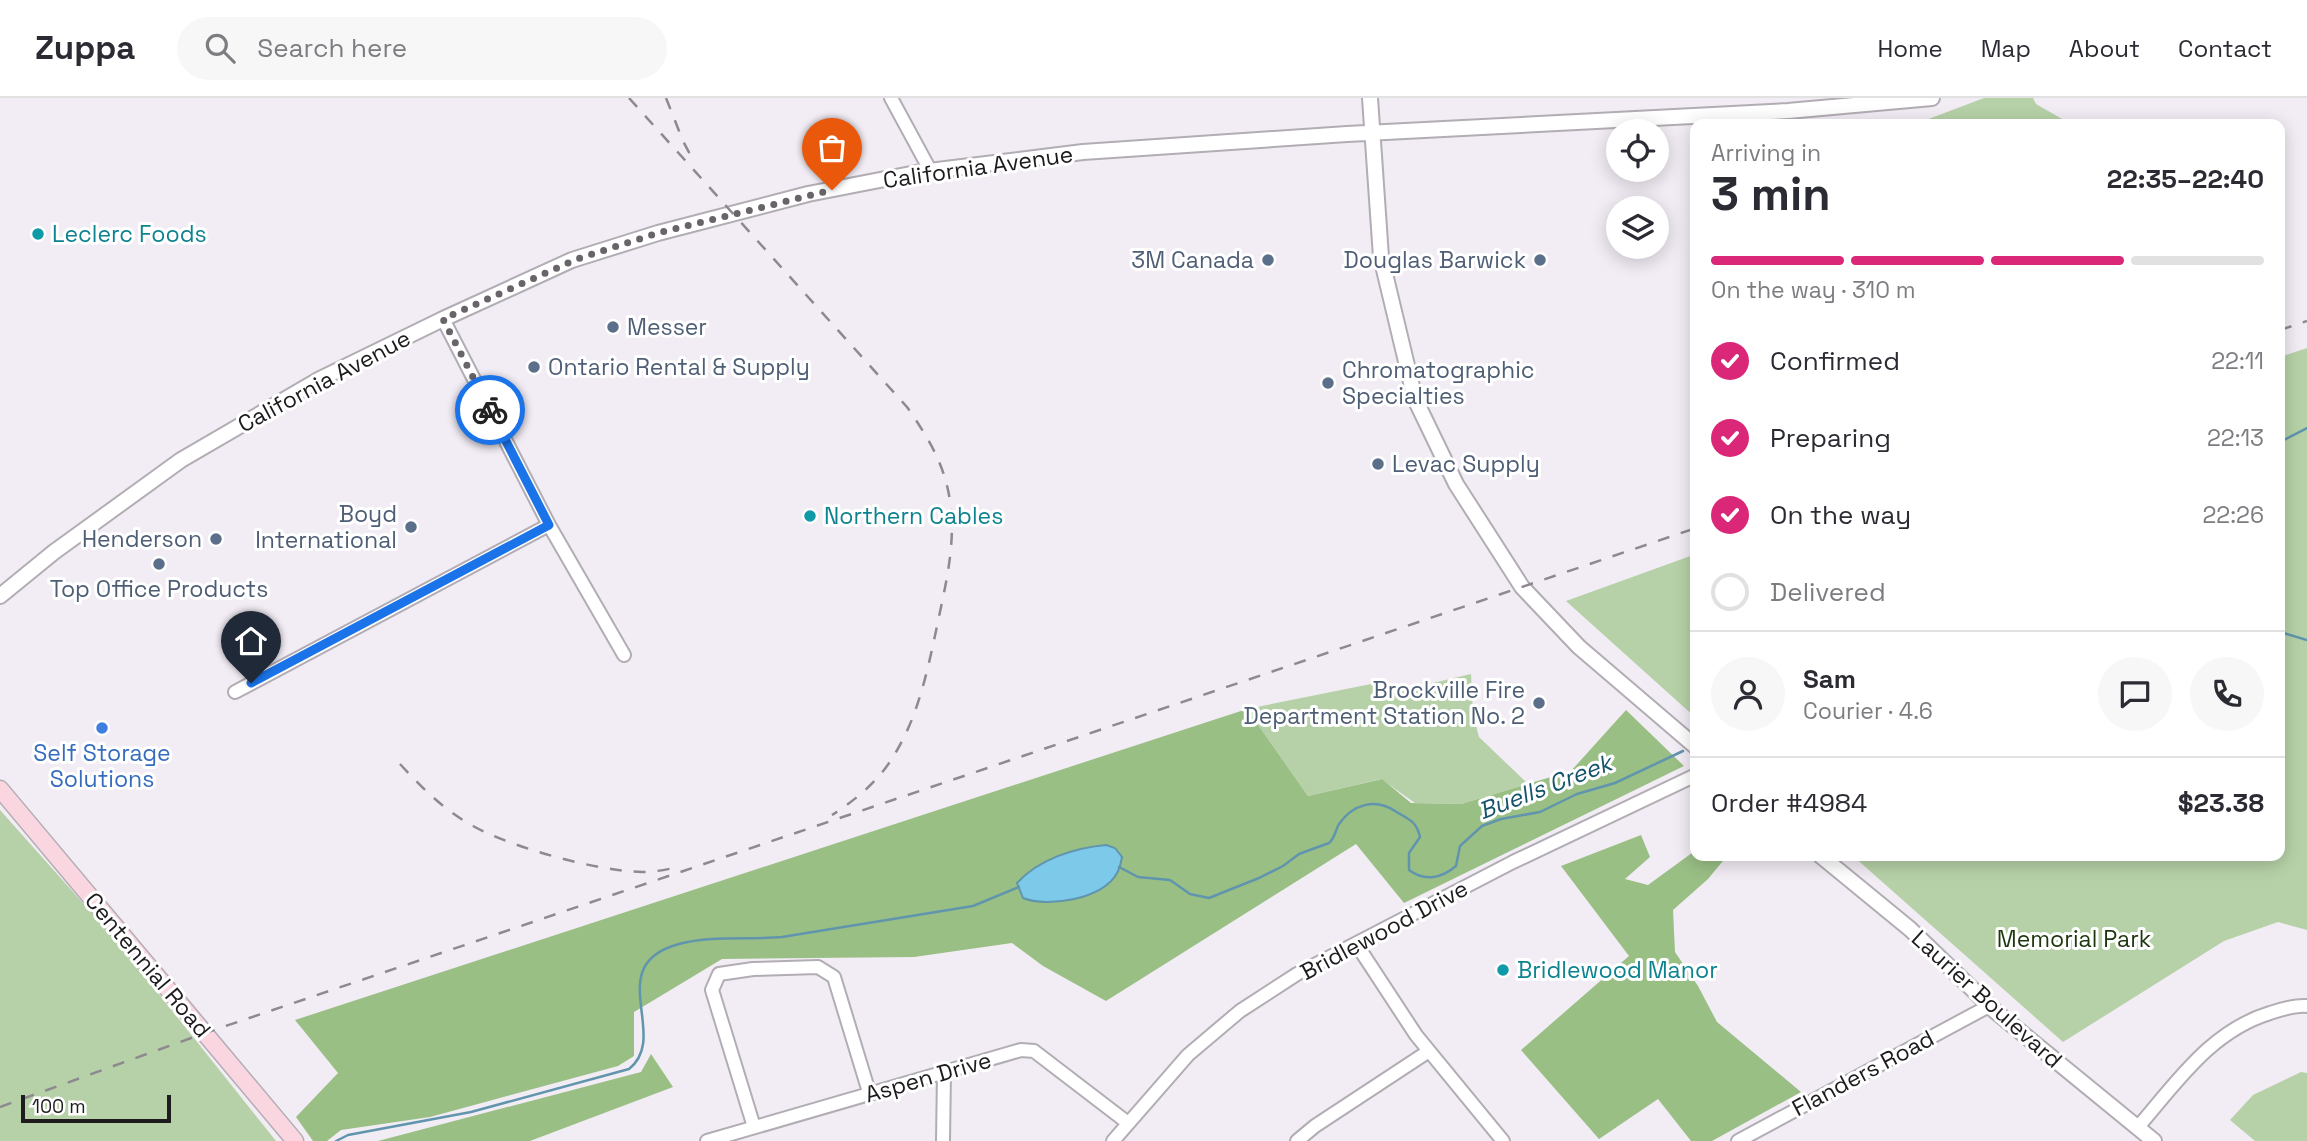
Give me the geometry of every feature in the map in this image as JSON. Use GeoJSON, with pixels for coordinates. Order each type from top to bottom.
{"type":"FeatureCollection","features":[{"type":"Feature","properties":{"kind":"main road","name":"Centennial Road"},"geometry":{"type":"LineString","coordinates":[[0,789],[295,1141]]}},
{"type":"Feature","properties":{"kind":"street"},"geometry":{"type":"LineString","coordinates":[[891,98],[930,170]]}},
{"type":"Feature","properties":{"kind":"street"},"geometry":{"type":"LineString","coordinates":[[1370,98],[1381,257],[1415,399],[1456,484],[1522,587],[1579,647],[1690,742]]}},
{"type":"Feature","properties":{"kind":"street","name":"California Avenue"},"geometry":{"type":"LineString","coordinates":[[0,596],[54,552],[181,460],[320,379],[572,260],[658,233],[808,194],[930,170],[1083,152],[1373,133],[1788,111],[1932,98]]}},
{"type":"Feature","properties":{"kind":"street"},"geometry":{"type":"LineString","coordinates":[[443,319],[549,525],[624,655]]}},
{"type":"Feature","properties":{"kind":"street"},"geometry":{"type":"LineString","coordinates":[[235,692],[549,525]]}},
{"type":"Feature","properties":{"kind":"street","name":"Bridlewood Drive"},"geometry":{"type":"LineString","coordinates":[[1113,1141],[1188,1055],[1240,1011],[1297,974],[1513,862],[1690,778]]}},
{"type":"Feature","properties":{"kind":"street","name":"Laurier Boulevard"},"geometry":{"type":"LineString","coordinates":[[1827,861],[1910,929],[1989,1006],[2154,1141]]}},
{"type":"Feature","properties":{"kind":"street"},"geometry":{"type":"LineString","coordinates":[[1357,945],[1416,1035],[1503,1141]]}},
{"type":"Feature","properties":{"kind":"street"},"geometry":{"type":"LineString","coordinates":[[754,1127],[712,990],[719,974],[753,969],[818,967],[835,977],[869,1092]]}},
{"type":"Feature","properties":{"kind":"street","name":"Flanders Road"},"geometry":{"type":"LineString","coordinates":[[1738,1141],[1989,1006]]}},
{"type":"Feature","properties":{"kind":"street"},"geometry":{"type":"LineString","coordinates":[[2137,1126],[2199,1055],[2234,1028],[2270,1012],[2307,1006]]}},
{"type":"Feature","properties":{"kind":"street","name":"Aspen Drive"},"geometry":{"type":"LineString","coordinates":[[707,1141],[1013,1051],[1034,1051],[1128,1124]]}},
{"type":"Feature","properties":{"kind":"street"},"geometry":{"type":"LineString","coordinates":[[1297,1141],[1315,1126],[1429,1051]]}},
{"type":"Feature","properties":{"kind":"street"},"geometry":{"type":"LineString","coordinates":[[943,1141],[944,1073]]}},
{"type":"Feature","properties":{"kind":"green space"},"geometry":{"type":"Polygon","coordinates":[[[1984,98],[2033,98],[2036,104],[2062,119],[1929,119],[1984,98]]]}},
{"type":"Feature","properties":{"kind":"green space","name":"Memorial Park"},"geometry":{"type":"Polygon","coordinates":[[[2307,348],[2307,930],[2278,922],[2224,941],[2063,1042],[1859,861],[2285,861],[2285,355],[2307,348]]]}},
{"type":"Feature","properties":{"kind":"green space"},"geometry":{"type":"Polygon","coordinates":[[[1690,556],[1690,713],[1566,601],[1690,556]]]}},
{"type":"Feature","properties":{"kind":"green space"},"geometry":{"type":"Polygon","coordinates":[[[1471,674],[1473,715],[1479,737],[1528,784],[1461,804],[1415,803],[1381,779],[1308,796],[1247,709],[1371,684],[1395,692],[1471,674]]]}},
{"type":"Feature","properties":{"kind":"green space"},"geometry":{"type":"Polygon","coordinates":[[[1247,709],[1308,796],[1382,779],[1411,803],[1461,804],[1571,771],[1626,710],[1684,766],[1404,903],[1356,844],[1106,1001],[1043,966],[1012,943],[914,957],[722,959],[634,1012],[634,1056],[618,1066],[430,1117],[341,1130],[327,1141],[313,1141],[296,1117],[338,1073],[295,1020],[1247,709]]]}},
{"type":"Feature","properties":{"kind":"green space"},"geometry":{"type":"Polygon","coordinates":[[[0,810],[115,939],[276,1141],[0,1141],[0,810]]]}},
{"type":"Feature","properties":{"kind":"green space"},"geometry":{"type":"Polygon","coordinates":[[[1641,835],[1650,857],[1625,879],[1648,885],[1690,854],[1690,861],[1723,861],[1708,879],[1673,910],[1675,952],[1698,986],[1717,1022],[1801,1092],[1712,1141],[1691,1141],[1658,1099],[1599,1139],[1521,1050],[1629,956],[1561,866],[1641,835]]]}},
{"type":"Feature","properties":{"kind":"green space"},"geometry":{"type":"Polygon","coordinates":[[[651,1054],[673,1087],[530,1141],[378,1141],[641,1072],[651,1054]]]}},
{"type":"Feature","properties":{"kind":"green space"},"geometry":{"type":"Polygon","coordinates":[[[2301,1072],[2307,1073],[2307,1141],[2255,1141],[2230,1120],[2253,1095],[2301,1072]]]}},
{"type":"Feature","properties":{"kind":"water"},"geometry":{"type":"Polygon","coordinates":[[[1106,845],[1115,848],[1122,857],[1117,873],[1100,889],[1088,895],[1060,901],[1033,901],[1023,898],[1017,883],[1036,867],[1070,852],[1106,845]]]}},
{"type":"Feature","properties":{"kind":"waterway","name":"Buells Creek"},"geometry":{"type":"LineString","coordinates":[[2285,439],[2307,428]]}},
{"type":"Feature","properties":{"kind":"waterway"},"geometry":{"type":"LineString","coordinates":[[2285,633],[2307,640]]}},
{"type":"Feature","properties":{"kind":"waterway","name":"Buells Creek"},"geometry":{"type":"LineString","coordinates":[[1119,867],[1138,877],[1170,880],[1190,894],[1209,898],[1259,878],[1299,854],[1329,843],[1345,817],[1358,808],[1372,804],[1387,807],[1414,824],[1420,837],[1409,853],[1409,870],[1421,876],[1433,877],[1456,866],[1460,846],[1482,826],[1501,819],[1540,812],[1577,794],[1615,783],[1683,751]]}},
{"type":"Feature","properties":{"kind":"waterway"},"geometry":{"type":"LineString","coordinates":[[336,1141],[348,1135],[471,1112],[629,1069],[640,1055],[644,1038],[640,1002],[640,984],[644,968],[656,954],[679,944],[717,939],[782,937],[973,906],[1019,887]]}},
{"type":"Feature","properties":{"kind":"railway"},"geometry":{"type":"LineString","coordinates":[[629,98],[907,407],[935,452],[946,482],[952,519],[950,557],[933,647],[916,709],[904,738],[876,780],[832,815]]}},
{"type":"Feature","properties":{"kind":"railway"},"geometry":{"type":"LineString","coordinates":[[666,98],[694,162]]}},
{"type":"Feature","properties":{"kind":"railway"},"geometry":{"type":"LineString","coordinates":[[2285,328],[2307,321]]}},
{"type":"Feature","properties":{"kind":"railway"},"geometry":{"type":"LineString","coordinates":[[0,1107],[205,1033],[1690,530]]}},
{"type":"Feature","properties":{"kind":"railway"},"geometry":{"type":"LineString","coordinates":[[400,764],[452,813],[473,826],[510,842],[579,863],[623,871],[642,872],[674,868]]}},
{"type":"Feature","properties":{"kind":"way so far"},"geometry":{"type":"LineString","coordinates":[[490,410],[443,319],[577,259],[658,233],[832,190]]}},
{"type":"Feature","properties":{"kind":"place","name":"Leclerc Foods"},"geometry":{"type":"Point","coordinates":[38,234]}},
{"type":"Feature","properties":{"kind":"place","name":"3M Canada"},"geometry":{"type":"Point","coordinates":[1268,260]}},
{"type":"Feature","properties":{"kind":"place","name":"Douglas Barwick"},"geometry":{"type":"Point","coordinates":[1540,260]}},
{"type":"Feature","properties":{"kind":"place","name":"Messer"},"geometry":{"type":"Point","coordinates":[613,327]}},
{"type":"Feature","properties":{"kind":"place","name":"Ontario Rental & Supply"},"geometry":{"type":"Point","coordinates":[534,367]}},
{"type":"Feature","properties":{"kind":"place","name":"Chromatographic Specialties"},"geometry":{"type":"Point","coordinates":[1328,383]}},
{"type":"Feature","properties":{"kind":"place","name":"Levac Supply"},"geometry":{"type":"Point","coordinates":[1378,464]}},
{"type":"Feature","properties":{"kind":"place","name":"Northern Cables"},"geometry":{"type":"Point","coordinates":[810,516]}},
{"type":"Feature","properties":{"kind":"place","name":"Boyd International"},"geometry":{"type":"Point","coordinates":[411,527]}},
{"type":"Feature","properties":{"kind":"place","name":"Henderson"},"geometry":{"type":"Point","coordinates":[216,539]}},
{"type":"Feature","properties":{"kind":"place","name":"Top Office Products"},"geometry":{"type":"Point","coordinates":[159,564]}},
{"type":"Feature","properties":{"kind":"place","name":"Brockville Fire Department Station No. 2"},"geometry":{"type":"Point","coordinates":[1539,703]}},
{"type":"Feature","properties":{"kind":"place","name":"Self Storage Solutions"},"geometry":{"type":"Point","coordinates":[102,728]}},
{"type":"Feature","properties":{"kind":"place","name":"Bridlewood Manor"},"geometry":{"type":"Point","coordinates":[1503,970]}},
{"type":"Feature","properties":{"kind":"route"},"geometry":{"type":"LineString","coordinates":[[251,683],[549,525],[490,410]]}}]}
